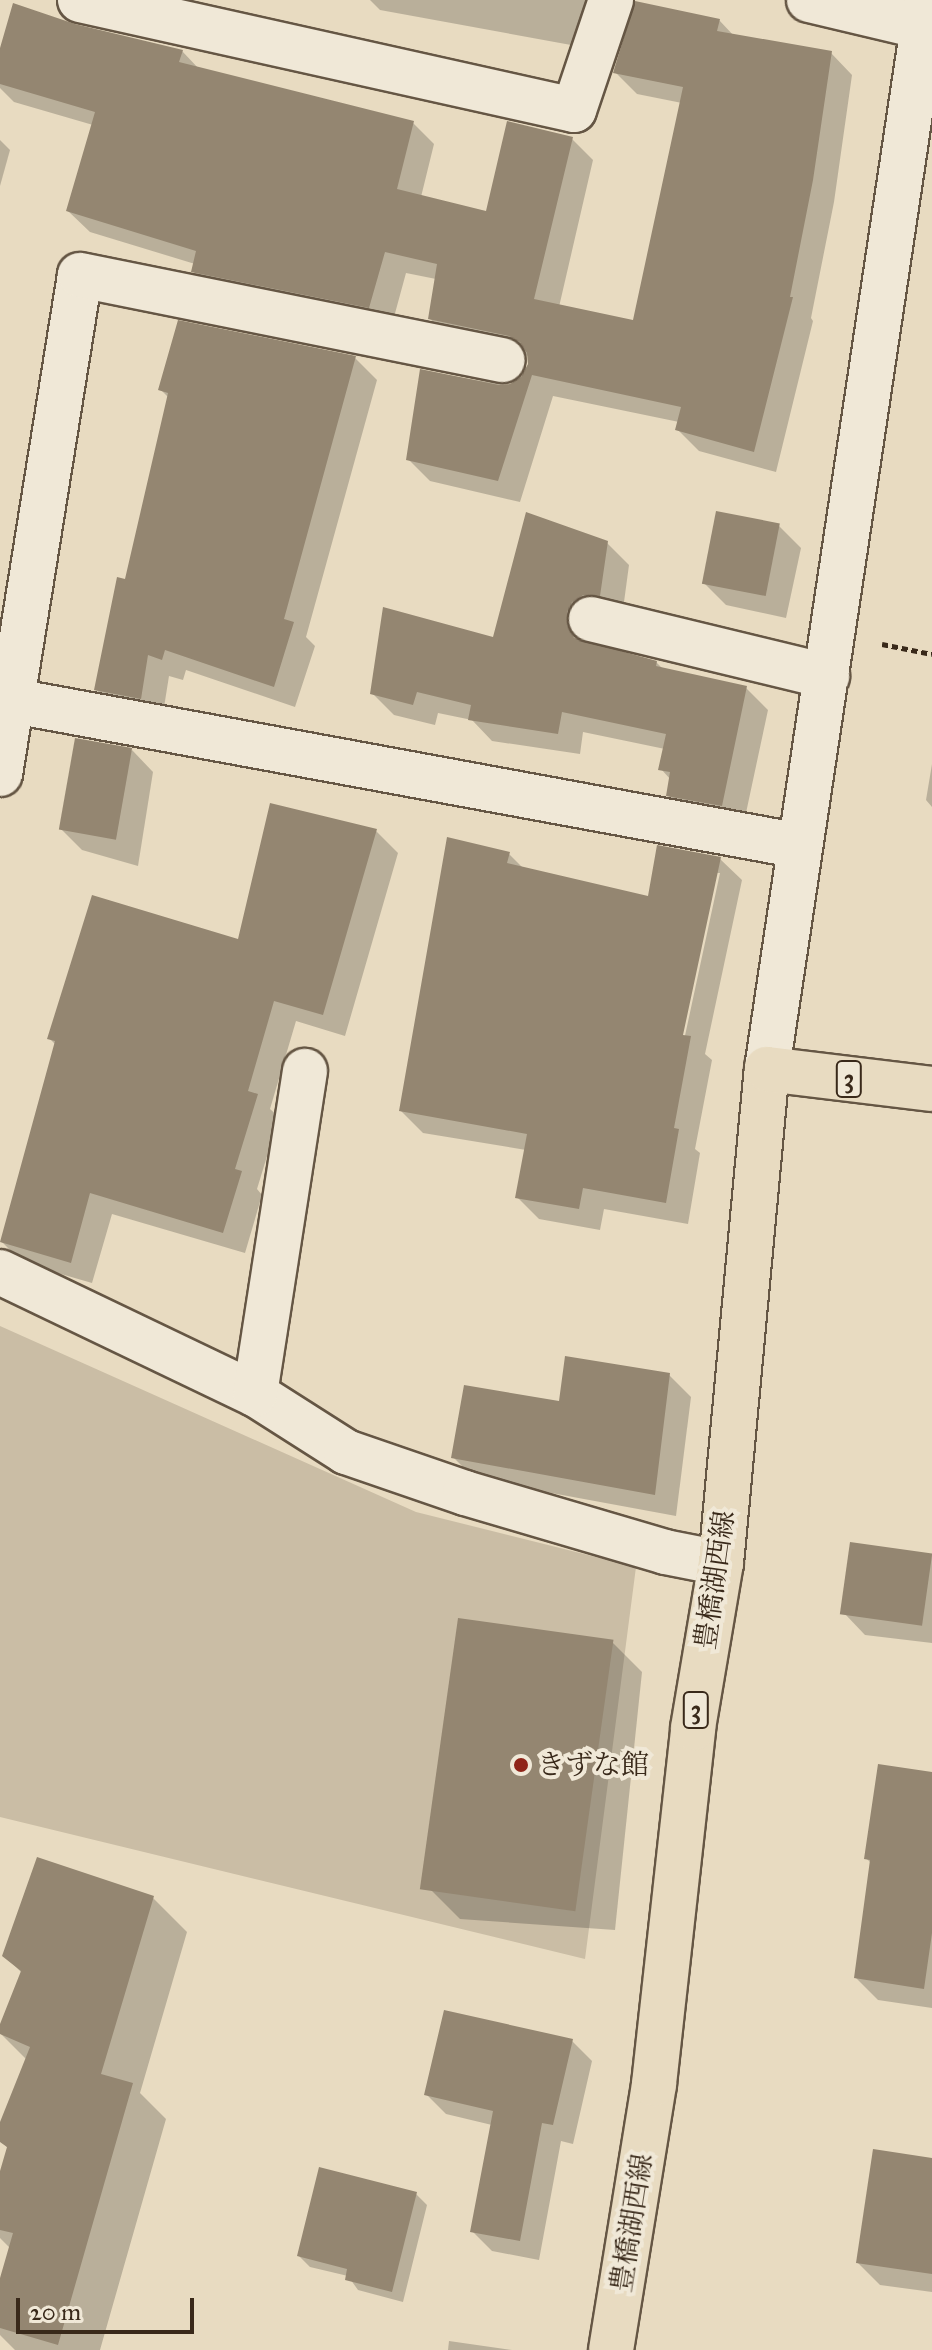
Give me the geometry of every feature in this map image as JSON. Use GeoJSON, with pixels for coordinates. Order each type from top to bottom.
{"type":"FeatureCollection","features":[{"type":"Feature","properties":{"kind":"main road","name":"3"},"geometry":{"type":"LineString","coordinates":[[767,1069],[932,1089]]}},
{"type":"Feature","properties":{"kind":"main road","name":"豊橋湖西線"},"geometry":{"type":"LineString","coordinates":[[611,2350],[654,2084],[693,1728],[721,1563],[767,1069]]}},
{"type":"Feature","properties":{"kind":"street"},"geometry":{"type":"LineString","coordinates":[[80,0],[574,110],[611,0]]}},
{"type":"Feature","properties":{"kind":"street"},"geometry":{"type":"LineString","coordinates":[[767,1069],[927,19],[809,0]]}},
{"type":"Feature","properties":{"kind":"street"},"geometry":{"type":"LineString","coordinates":[[0,774],[80,275],[503,360]]}},
{"type":"Feature","properties":{"kind":"street"},"geometry":{"type":"LineString","coordinates":[[591,619],[827,676]]}},
{"type":"Feature","properties":{"kind":"street"},"geometry":{"type":"LineString","coordinates":[[14,701],[800,846]]}},
{"type":"Feature","properties":{"kind":"street"},"geometry":{"type":"LineString","coordinates":[[255,1394],[305,1071]]}},
{"type":"Feature","properties":{"kind":"street"},"geometry":{"type":"LineString","coordinates":[[0,1272],[255,1394],[346,1452],[465,1493],[665,1552],[721,1563]]}},
{"type":"Feature","properties":{"kind":"shaded area"},"geometry":{"type":"Polygon","coordinates":[[[0,1326],[416,1512],[636,1567],[585,1959],[0,1817],[0,1326]]]}},
{"type":"Feature","properties":{"kind":"building"},"geometry":{"type":"Polygon","coordinates":[[[635,1],[720,19],[717,31],[832,51],[813,180],[790,297],[793,297],[754,452],[675,430],[681,407],[532,375],[498,481],[406,460],[420,369],[499,385],[510,384],[521,377],[528,364],[527,353],[520,342],[509,336],[428,319],[437,264],[385,252],[369,308],[191,272],[196,251],[66,211],[95,112],[0,84],[0,48],[13,3],[75,24],[183,50],[179,62],[414,121],[397,189],[486,211],[507,121],[573,137],[534,299],[633,320],[683,87],[613,73],[635,1]]]}},
{"type":"Feature","properties":{"kind":"building"},"geometry":{"type":"Polygon","coordinates":[[[178,320],[356,356],[284,619],[294,622],[274,687],[165,650],[162,660],[148,655],[141,699],[94,690],[117,577],[125,579],[168,393],[158,390],[178,320]]]}},
{"type":"Feature","properties":{"kind":"building"},"geometry":{"type":"Polygon","coordinates":[[[716,511],[780,523],[766,596],[702,584],[716,511]]]}},
{"type":"Feature","properties":{"kind":"building"},"geometry":{"type":"Polygon","coordinates":[[[526,512],[608,541],[600,596],[583,595],[572,602],[567,612],[567,625],[574,638],[657,661],[656,666],[747,686],[722,806],[666,796],[670,772],[658,770],[666,734],[562,712],[558,734],[468,720],[471,705],[417,692],[413,705],[370,694],[383,607],[493,637],[526,512]]]}},
{"type":"Feature","properties":{"kind":"building"},"geometry":{"type":"Polygon","coordinates":[[[75,738],[132,748],[116,840],[59,830],[75,738]]]}},
{"type":"Feature","properties":{"kind":"building"},"geometry":{"type":"Polygon","coordinates":[[[270,803],[377,829],[323,1015],[274,1001],[248,1091],[258,1094],[235,1169],[242,1171],[223,1233],[90,1193],[71,1263],[0,1242],[55,1041],[47,1039],[92,895],[238,939],[270,803]]]}},
{"type":"Feature","properties":{"kind":"building"},"geometry":{"type":"Polygon","coordinates":[[[447,837],[510,852],[507,863],[648,896],[657,845],[721,857],[683,1035],[691,1036],[674,1128],[679,1129],[666,1203],[583,1188],[579,1209],[515,1198],[527,1134],[399,1111],[447,837]]]}},
{"type":"Feature","properties":{"kind":"building"},"geometry":{"type":"Polygon","coordinates":[[[565,1356],[670,1373],[655,1495],[451,1458],[464,1385],[559,1401],[565,1356]]]}},
{"type":"Feature","properties":{"kind":"building"},"geometry":{"type":"Polygon","coordinates":[[[850,1542],[932,1554],[922,1626],[840,1614],[850,1542]]]}},
{"type":"Feature","properties":{"kind":"building","name":"きずな館"},"geometry":{"type":"Polygon","coordinates":[[[458,1618],[613,1640],[575,1911],[420,1889],[458,1618]]]}},
{"type":"Feature","properties":{"kind":"building"},"geometry":{"type":"Polygon","coordinates":[[[878,1764],[932,1772],[932,1933],[924,1989],[854,1978],[870,1860],[864,1859],[878,1764]]]}},
{"type":"Feature","properties":{"kind":"building"},"geometry":{"type":"Polygon","coordinates":[[[37,1857],[154,1896],[101,2074],[133,2083],[58,2345],[0,2328],[0,2278],[13,2233],[0,2230],[0,2171],[7,2147],[0,2142],[0,2122],[30,2047],[0,2034],[0,2024],[21,1971],[2,1956],[37,1857]]]}},
{"type":"Feature","properties":{"kind":"building"},"geometry":{"type":"Polygon","coordinates":[[[444,2010],[573,2039],[553,2125],[542,2123],[520,2241],[470,2232],[493,2111],[424,2095],[444,2010]]]}},
{"type":"Feature","properties":{"kind":"building"},"geometry":{"type":"Polygon","coordinates":[[[873,2149],[932,2158],[932,2274],[856,2263],[873,2149]]]}},
{"type":"Feature","properties":{"kind":"building"},"geometry":{"type":"Polygon","coordinates":[[[319,2167],[417,2192],[392,2292],[345,2280],[347,2269],[297,2256],[319,2167]]]}},
{"type":"Feature","properties":{"kind":"place","name":"きずな館"},"geometry":{"type":"Point","coordinates":[521,1765]}}]}
